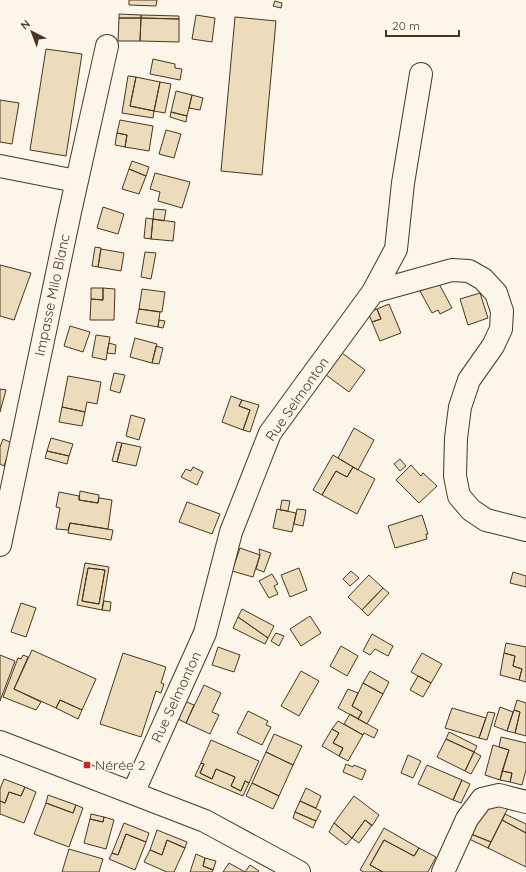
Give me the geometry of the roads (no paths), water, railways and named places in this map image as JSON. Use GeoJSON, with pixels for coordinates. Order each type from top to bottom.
{"type":"FeatureCollection","features":[{"type":"Feature","properties":{"kind":"street","name":"Impasse Milo Blanc"},"geometry":{"type":"LineString","coordinates":[[0,545],[76,181],[107,46]]}},
{"type":"Feature","properties":{"kind":"street","name":"Rue Selmonton"},"geometry":{"type":"LineString","coordinates":[[133,793],[205,633],[230,532],[270,433],[373,292],[396,249],[403,183],[422,74]]}},
{"type":"Feature","properties":{"kind":"street"},"geometry":{"type":"LineString","coordinates":[[0,166],[76,181]]}},
{"type":"Feature","properties":{"kind":"street"},"geometry":{"type":"LineString","coordinates":[[373,292],[452,270],[469,271],[483,279],[496,293],[502,311],[501,329],[494,346],[469,380],[460,407],[456,438],[455,476],[459,496],[471,510],[486,520],[526,530]]}},
{"type":"Feature","properties":{"kind":"street"},"geometry":{"type":"LineString","coordinates":[[0,742],[205,821],[299,872]]}},
{"type":"Feature","properties":{"kind":"street"},"geometry":{"type":"LineString","coordinates":[[443,872],[467,819],[482,799],[499,795],[526,802]]}},
{"type":"Feature","properties":{"kind":"place","name":"Nérée 2"},"geometry":{"type":"Point","coordinates":[87,765]}}]}
